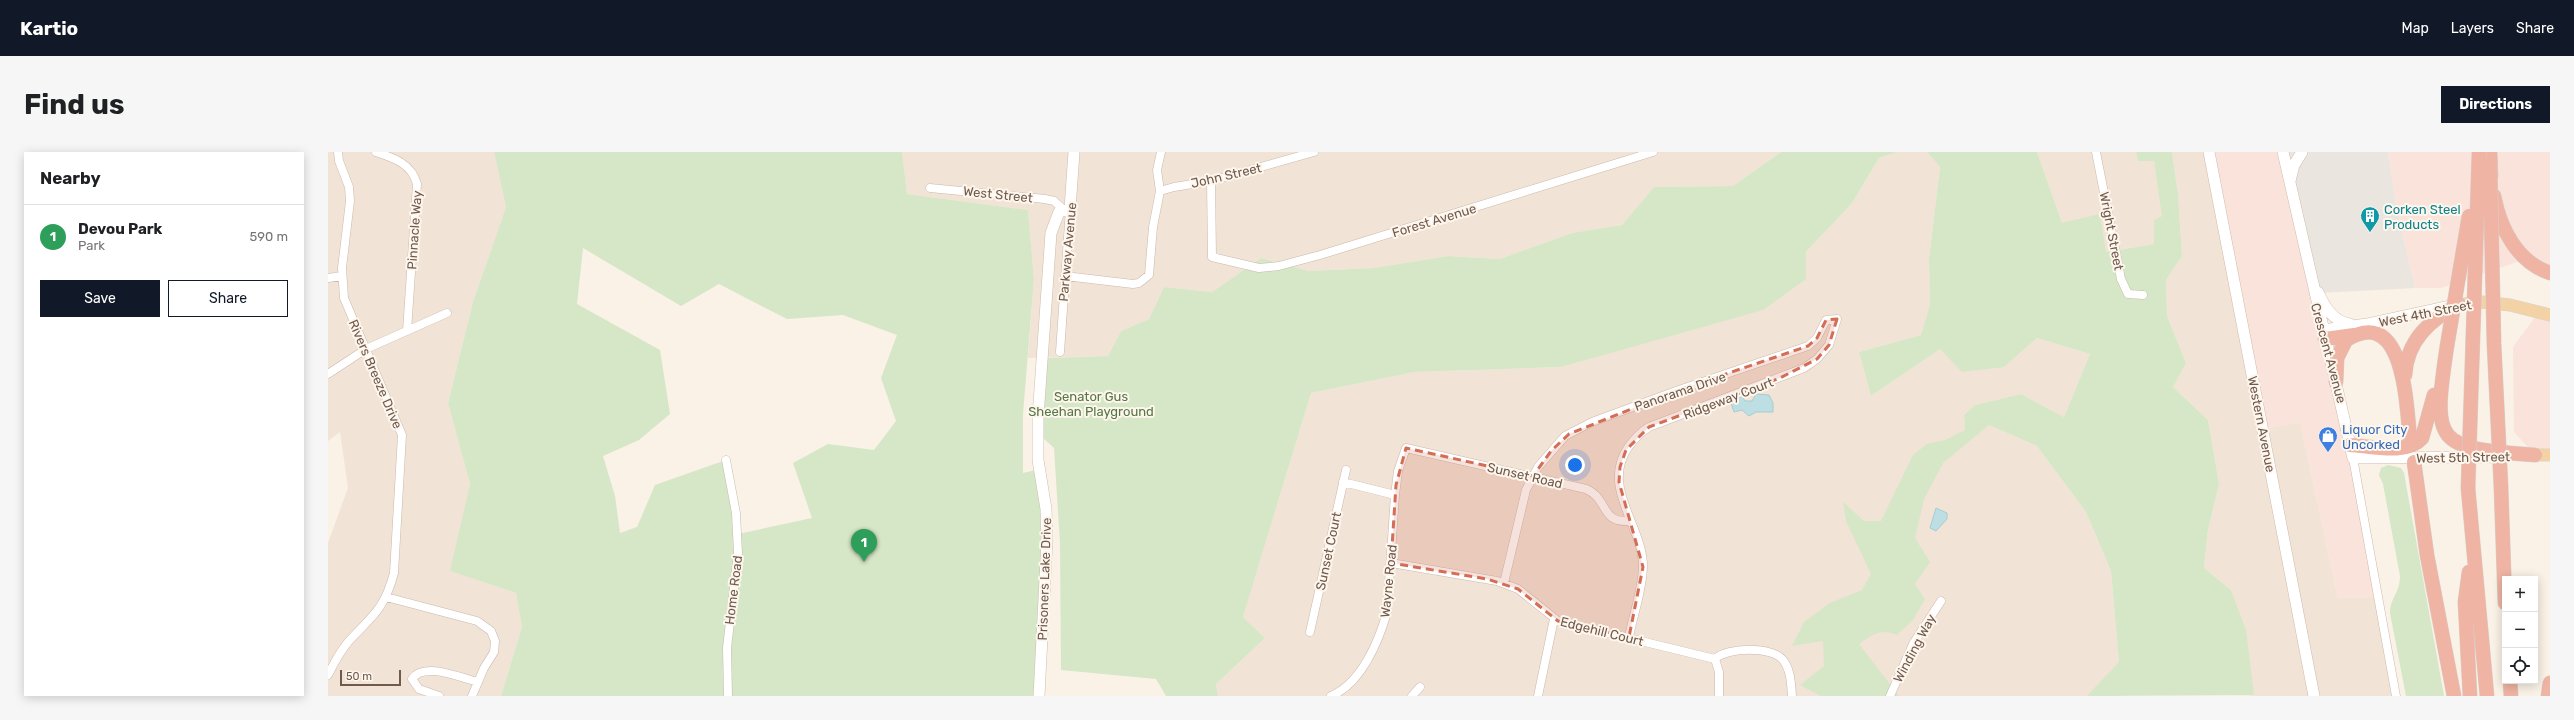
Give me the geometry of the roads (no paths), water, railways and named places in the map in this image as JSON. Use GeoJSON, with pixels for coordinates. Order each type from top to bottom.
{"type":"FeatureCollection","features":[{"type":"Feature","properties":{"kind":"highway"},"geometry":{"type":"LineString","coordinates":[[2479,152],[2447,346],[2439,411],[2444,430],[2449,438],[2458,444],[2479,451],[2535,455]]}},
{"type":"Feature","properties":{"kind":"highway"},"geometry":{"type":"LineString","coordinates":[[2479,152],[2468,488],[2472,550],[2487,696]]}},
{"type":"Feature","properties":{"kind":"highway"},"geometry":{"type":"LineString","coordinates":[[2490,158],[2495,201],[2502,225],[2508,237],[2526,259],[2550,273]]}},
{"type":"Feature","properties":{"kind":"highway"},"geometry":{"type":"LineString","coordinates":[[2490,158],[2494,336],[2504,576]]}},
{"type":"Feature","properties":{"kind":"highway"},"geometry":{"type":"LineString","coordinates":[[2404,387],[2407,356],[2417,338],[2440,314],[2459,304]]}},
{"type":"Feature","properties":{"kind":"highway"},"geometry":{"type":"LineString","coordinates":[[2324,334],[2359,329],[2381,337],[2394,349],[2399,360],[2404,387],[2410,438]]}},
{"type":"Feature","properties":{"kind":"highway"},"geometry":{"type":"LineString","coordinates":[[2336,382],[2337,358],[2340,348],[2346,340],[2359,329]]}},
{"type":"Feature","properties":{"kind":"highway"},"geometry":{"type":"LineString","coordinates":[[2351,451],[2398,448],[2418,442],[2426,426],[2447,346]]}},
{"type":"Feature","properties":{"kind":"highway"},"geometry":{"type":"LineString","coordinates":[[2414,462],[2427,555],[2454,696]]}},
{"type":"Feature","properties":{"kind":"highway"},"geometry":{"type":"LineString","coordinates":[[2470,696],[2465,602],[2472,550]]}},
{"type":"Feature","properties":{"kind":"highway"},"geometry":{"type":"LineString","coordinates":[[2548,696],[2550,683]]}},
{"type":"Feature","properties":{"kind":"highway"},"geometry":{"type":"LineString","coordinates":[[2510,684],[2510,696]]}},
{"type":"Feature","properties":{"kind":"main road","name":"West 4th Street"},"geometry":{"type":"LineString","coordinates":[[2459,304],[2482,302],[2510,305],[2550,315]]}},
{"type":"Feature","properties":{"kind":"main road","name":"West 5th Street"},"geometry":{"type":"LineString","coordinates":[[2535,455],[2550,455]]}},
{"type":"Feature","properties":{"kind":"street","name":"Rivers Breeze Drive"},"geometry":{"type":"LineString","coordinates":[[328,675],[348,642],[372,620],[386,597],[394,573],[403,445],[397,420],[344,298],[342,276],[350,201],[349,187],[339,161],[338,152]]}},
{"type":"Feature","properties":{"kind":"street","name":"Pinnacle Way"},"geometry":{"type":"LineString","coordinates":[[376,152],[396,159],[406,166],[415,177],[417,184],[407,331]]}},
{"type":"Feature","properties":{"kind":"street","name":"Parkway Avenue"},"geometry":{"type":"LineString","coordinates":[[1060,352],[1065,276],[1066,209],[1074,152]]}},
{"type":"Feature","properties":{"kind":"street"},"geometry":{"type":"LineString","coordinates":[[1065,276],[1133,284],[1145,279],[1151,266],[1153,227],[1160,191],[1157,170],[1161,152]]}},
{"type":"Feature","properties":{"kind":"street","name":"John Street"},"geometry":{"type":"LineString","coordinates":[[1160,191],[1174,187],[1212,181],[1314,152]]}},
{"type":"Feature","properties":{"kind":"street","name":"Forest Avenue"},"geometry":{"type":"LineString","coordinates":[[1212,181],[1212,257],[1259,268],[1279,266],[1654,152]]}},
{"type":"Feature","properties":{"kind":"street","name":"Wright Street"},"geometry":{"type":"LineString","coordinates":[[2096,152],[2121,279],[2128,294],[2143,295]]}},
{"type":"Feature","properties":{"kind":"street","name":"Western Avenue"},"geometry":{"type":"LineString","coordinates":[[2210,152],[2314,696]]}},
{"type":"Feature","properties":{"kind":"street","name":"Crescent Avenue"},"geometry":{"type":"LineString","coordinates":[[2283,152],[2308,272],[2336,382],[2351,451],[2396,696]]}},
{"type":"Feature","properties":{"kind":"street"},"geometry":{"type":"LineString","coordinates":[[2289,184],[2294,165],[2302,152]]}},
{"type":"Feature","properties":{"kind":"street","name":"West Street"},"geometry":{"type":"LineString","coordinates":[[930,188],[1046,199],[1054,201],[1066,209]]}},
{"type":"Feature","properties":{"kind":"street","name":"Prisoners Lake Drive"},"geometry":{"type":"LineString","coordinates":[[1040,696],[1047,540],[1046,509],[1038,460],[1038,417],[1051,233],[1054,220],[1066,209]]}},
{"type":"Feature","properties":{"kind":"street"},"geometry":{"type":"LineString","coordinates":[[2308,272],[2331,314],[2346,324],[2359,329]]}},
{"type":"Feature","properties":{"kind":"street"},"geometry":{"type":"LineString","coordinates":[[328,278],[342,276]]}},
{"type":"Feature","properties":{"kind":"street","name":"West 4th Street"},"geometry":{"type":"LineString","coordinates":[[2359,329],[2459,304]]}},
{"type":"Feature","properties":{"kind":"street"},"geometry":{"type":"LineString","coordinates":[[328,374],[366,349],[447,313]]}},
{"type":"Feature","properties":{"kind":"street","name":"Ridgeway Court"},"geometry":{"type":"LineString","coordinates":[[1629,521],[1619,482],[1620,467],[1626,450],[1636,436],[1649,427],[1780,378],[1817,359],[1829,345],[1837,319],[1833,318]]}},
{"type":"Feature","properties":{"kind":"street","name":"Panorama Drive"},"geometry":{"type":"LineString","coordinates":[[1504,583],[1522,503],[1532,477],[1551,450],[1569,434],[1676,391],[1808,346],[1817,338],[1826,320],[1833,318]]}},
{"type":"Feature","properties":{"kind":"street","name":"Sunset Road"},"geometry":{"type":"LineString","coordinates":[[1406,448],[1586,489],[1598,496],[1608,516],[1615,521],[1629,521]]}},
{"type":"Feature","properties":{"kind":"street","name":"Wayne Road"},"geometry":{"type":"LineString","coordinates":[[1331,696],[1356,676],[1379,634],[1387,612],[1395,495],[1398,471],[1406,448]]}},
{"type":"Feature","properties":{"kind":"street","name":"West 5th Street"},"geometry":{"type":"LineString","coordinates":[[2351,451],[2512,457],[2535,455]]}},
{"type":"Feature","properties":{"kind":"street","name":"Home Road"},"geometry":{"type":"LineString","coordinates":[[726,460],[736,513],[738,553],[727,648],[728,696]]}},
{"type":"Feature","properties":{"kind":"street","name":"Sunset Court"},"geometry":{"type":"LineString","coordinates":[[1310,632],[1346,470]]}},
{"type":"Feature","properties":{"kind":"street"},"geometry":{"type":"LineString","coordinates":[[1343,482],[1395,495]]}},
{"type":"Feature","properties":{"kind":"street"},"geometry":{"type":"LineString","coordinates":[[1629,521],[1636,535],[1643,566],[1629,638]]}},
{"type":"Feature","properties":{"kind":"street","name":"Edgehill Court"},"geometry":{"type":"LineString","coordinates":[[1391,563],[1487,578],[1504,583],[1518,589],[1554,619],[1579,627],[1715,659]]}},
{"type":"Feature","properties":{"kind":"street"},"geometry":{"type":"LineString","coordinates":[[386,597],[477,621],[491,631],[495,641],[494,652],[472,696]]}},
{"type":"Feature","properties":{"kind":"street","name":"Winding Way"},"geometry":{"type":"LineString","coordinates":[[1890,696],[1913,644],[1941,602]]}},
{"type":"Feature","properties":{"kind":"street"},"geometry":{"type":"LineString","coordinates":[[1538,696],[1554,619]]}},
{"type":"Feature","properties":{"kind":"street"},"geometry":{"type":"LineString","coordinates":[[1719,696],[1719,672],[1715,659],[1727,652],[1737,650],[1774,653],[1783,660],[1788,669],[1792,696]]}},
{"type":"Feature","properties":{"kind":"street"},"geometry":{"type":"LineString","coordinates":[[439,696],[419,689],[412,679],[421,671],[431,671],[478,682]]}},
{"type":"Feature","properties":{"kind":"street"},"geometry":{"type":"LineString","coordinates":[[1412,696],[1420,687]]}},
{"type":"Feature","properties":{"kind":"water"},"geometry":{"type":"Polygon","coordinates":[[[1756,394],[1769,395],[1773,403],[1773,412],[1756,412],[1749,416],[1742,410],[1734,412],[1731,403],[1742,396],[1745,401],[1752,401],[1756,394]]]}},
{"type":"Feature","properties":{"kind":"water"},"geometry":{"type":"Polygon","coordinates":[[[1936,508],[1947,513],[1947,519],[1936,531],[1930,528],[1936,508]]]}},
{"type":"Feature","properties":{"kind":"place","name":"Corken Steel Products"},"geometry":{"type":"Point","coordinates":[2370,233]}},
{"type":"Feature","properties":{"kind":"place","name":"Liquor City Uncorked"},"geometry":{"type":"Point","coordinates":[2328,453]}},
{"type":"Feature","properties":{"kind":"place","name":"Devou Park"},"geometry":{"type":"Point","coordinates":[864,562]}},
{"type":"Feature","properties":{"kind":"park label","name":"Senator Gus Sheehan Playground"},"geometry":{"type":"Point","coordinates":[1091,404]}}]}
